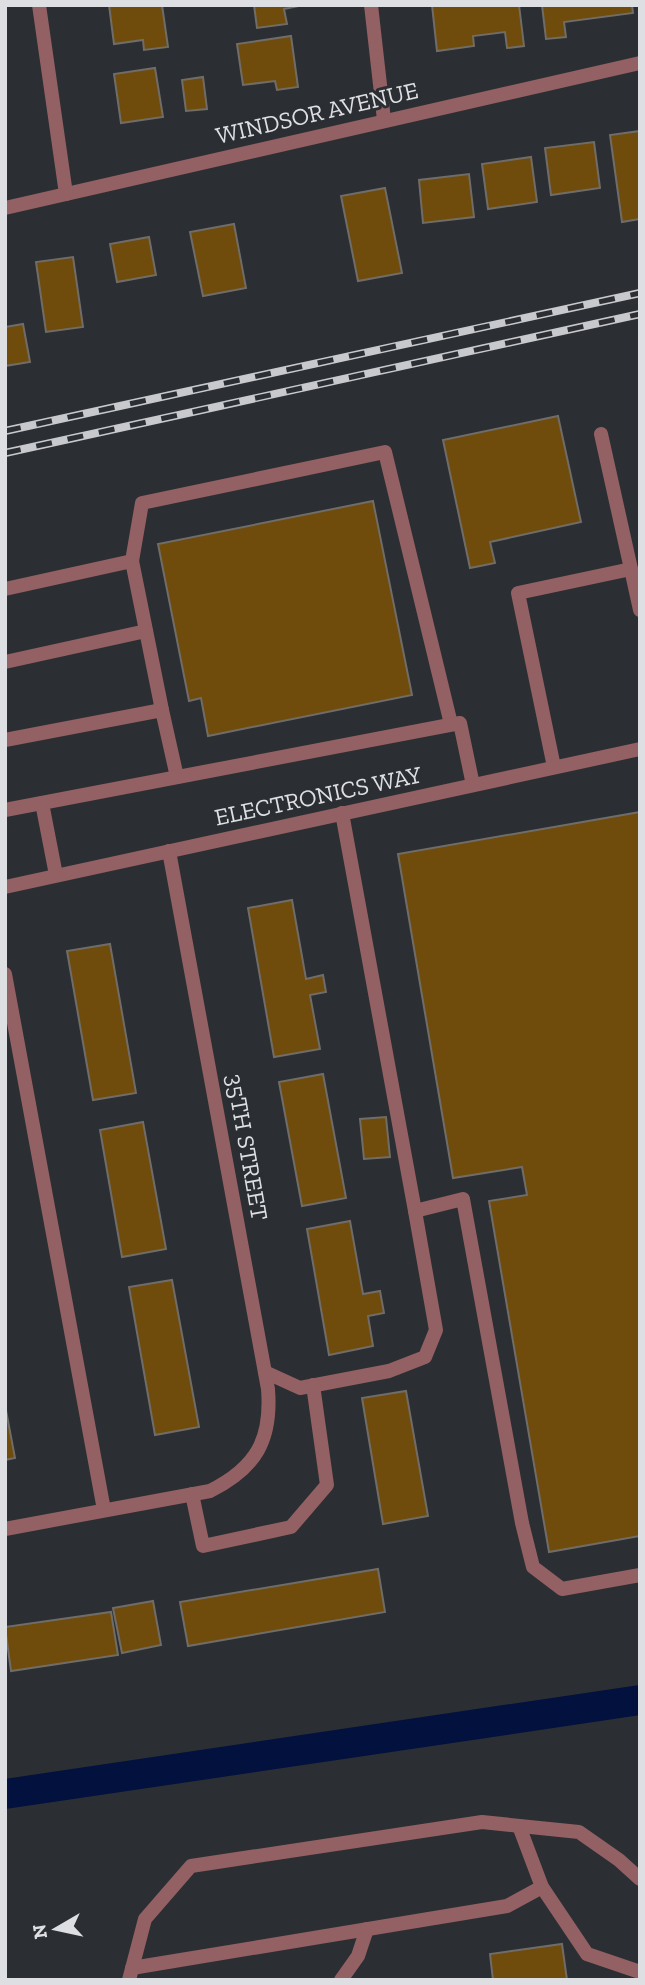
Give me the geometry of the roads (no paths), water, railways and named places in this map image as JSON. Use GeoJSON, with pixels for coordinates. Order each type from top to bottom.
{"type":"FeatureCollection","features":[{"type":"Feature","properties":{"kind":"street"},"geometry":{"type":"LineString","coordinates":[[39,5],[66,194]]}},
{"type":"Feature","properties":{"kind":"street"},"geometry":{"type":"LineString","coordinates":[[371,5],[384,120]]}},
{"type":"Feature","properties":{"kind":"street","name":"WINDSOR AVENUE"},"geometry":{"type":"LineString","coordinates":[[5,208],[640,63]]}},
{"type":"Feature","properties":{"kind":"street"},"geometry":{"type":"LineString","coordinates":[[601,434],[640,611]]}},
{"type":"Feature","properties":{"kind":"street"},"geometry":{"type":"LineString","coordinates":[[177,777],[132,561],[142,503],[385,452],[451,724]]}},
{"type":"Feature","properties":{"kind":"street"},"geometry":{"type":"LineString","coordinates":[[5,589],[132,561]]}},
{"type":"Feature","properties":{"kind":"street"},"geometry":{"type":"LineString","coordinates":[[554,767],[518,593],[631,569]]}},
{"type":"Feature","properties":{"kind":"street"},"geometry":{"type":"LineString","coordinates":[[5,662],[146,631]]}},
{"type":"Feature","properties":{"kind":"street"},"geometry":{"type":"LineString","coordinates":[[5,740],[162,710]]}},
{"type":"Feature","properties":{"kind":"street"},"geometry":{"type":"LineString","coordinates":[[5,810],[460,723],[473,785]]}},
{"type":"Feature","properties":{"kind":"street","name":"ELECTRONICS WAY"},"geometry":{"type":"LineString","coordinates":[[5,887],[640,749]]}},
{"type":"Feature","properties":{"kind":"street"},"geometry":{"type":"LineString","coordinates":[[42,803],[56,875]]}},
{"type":"Feature","properties":{"kind":"street"},"geometry":{"type":"LineString","coordinates":[[265,1372],[300,1388],[389,1371],[425,1357],[436,1330],[342,813]]}},
{"type":"Feature","properties":{"kind":"street","name":"35TH STREET"},"geometry":{"type":"LineString","coordinates":[[169,851],[270,1409],[258,1450],[246,1467],[229,1481],[210,1491],[192,1494]]}},
{"type":"Feature","properties":{"kind":"street"},"geometry":{"type":"LineString","coordinates":[[5,974],[104,1510]]}},
{"type":"Feature","properties":{"kind":"street"},"geometry":{"type":"LineString","coordinates":[[415,1211],[464,1199],[522,1523],[533,1567],[562,1589],[640,1576]]}},
{"type":"Feature","properties":{"kind":"street"},"geometry":{"type":"LineString","coordinates":[[5,1529],[192,1494],[203,1546],[291,1527],[327,1485],[313,1385]]}},
{"type":"Feature","properties":{"kind":"street"},"geometry":{"type":"LineString","coordinates":[[542,1887],[507,1906],[368,1929],[131,1974],[145,1919],[191,1866],[482,1822],[579,1832],[619,1860],[640,1879]]}},
{"type":"Feature","properties":{"kind":"street"},"geometry":{"type":"LineString","coordinates":[[519,1826],[542,1887],[587,1954],[640,1972]]}},
{"type":"Feature","properties":{"kind":"street"},"geometry":{"type":"LineString","coordinates":[[341,1980],[358,1956],[368,1929]]}},
{"type":"Feature","properties":{"kind":"waterway"},"geometry":{"type":"LineString","coordinates":[[5,1794],[640,1700]]}},
{"type":"Feature","properties":{"kind":"railway"},"geometry":{"type":"LineString","coordinates":[[5,431],[640,293]]}},
{"type":"Feature","properties":{"kind":"railway"},"geometry":{"type":"LineString","coordinates":[[5,453],[640,314]]}}]}
